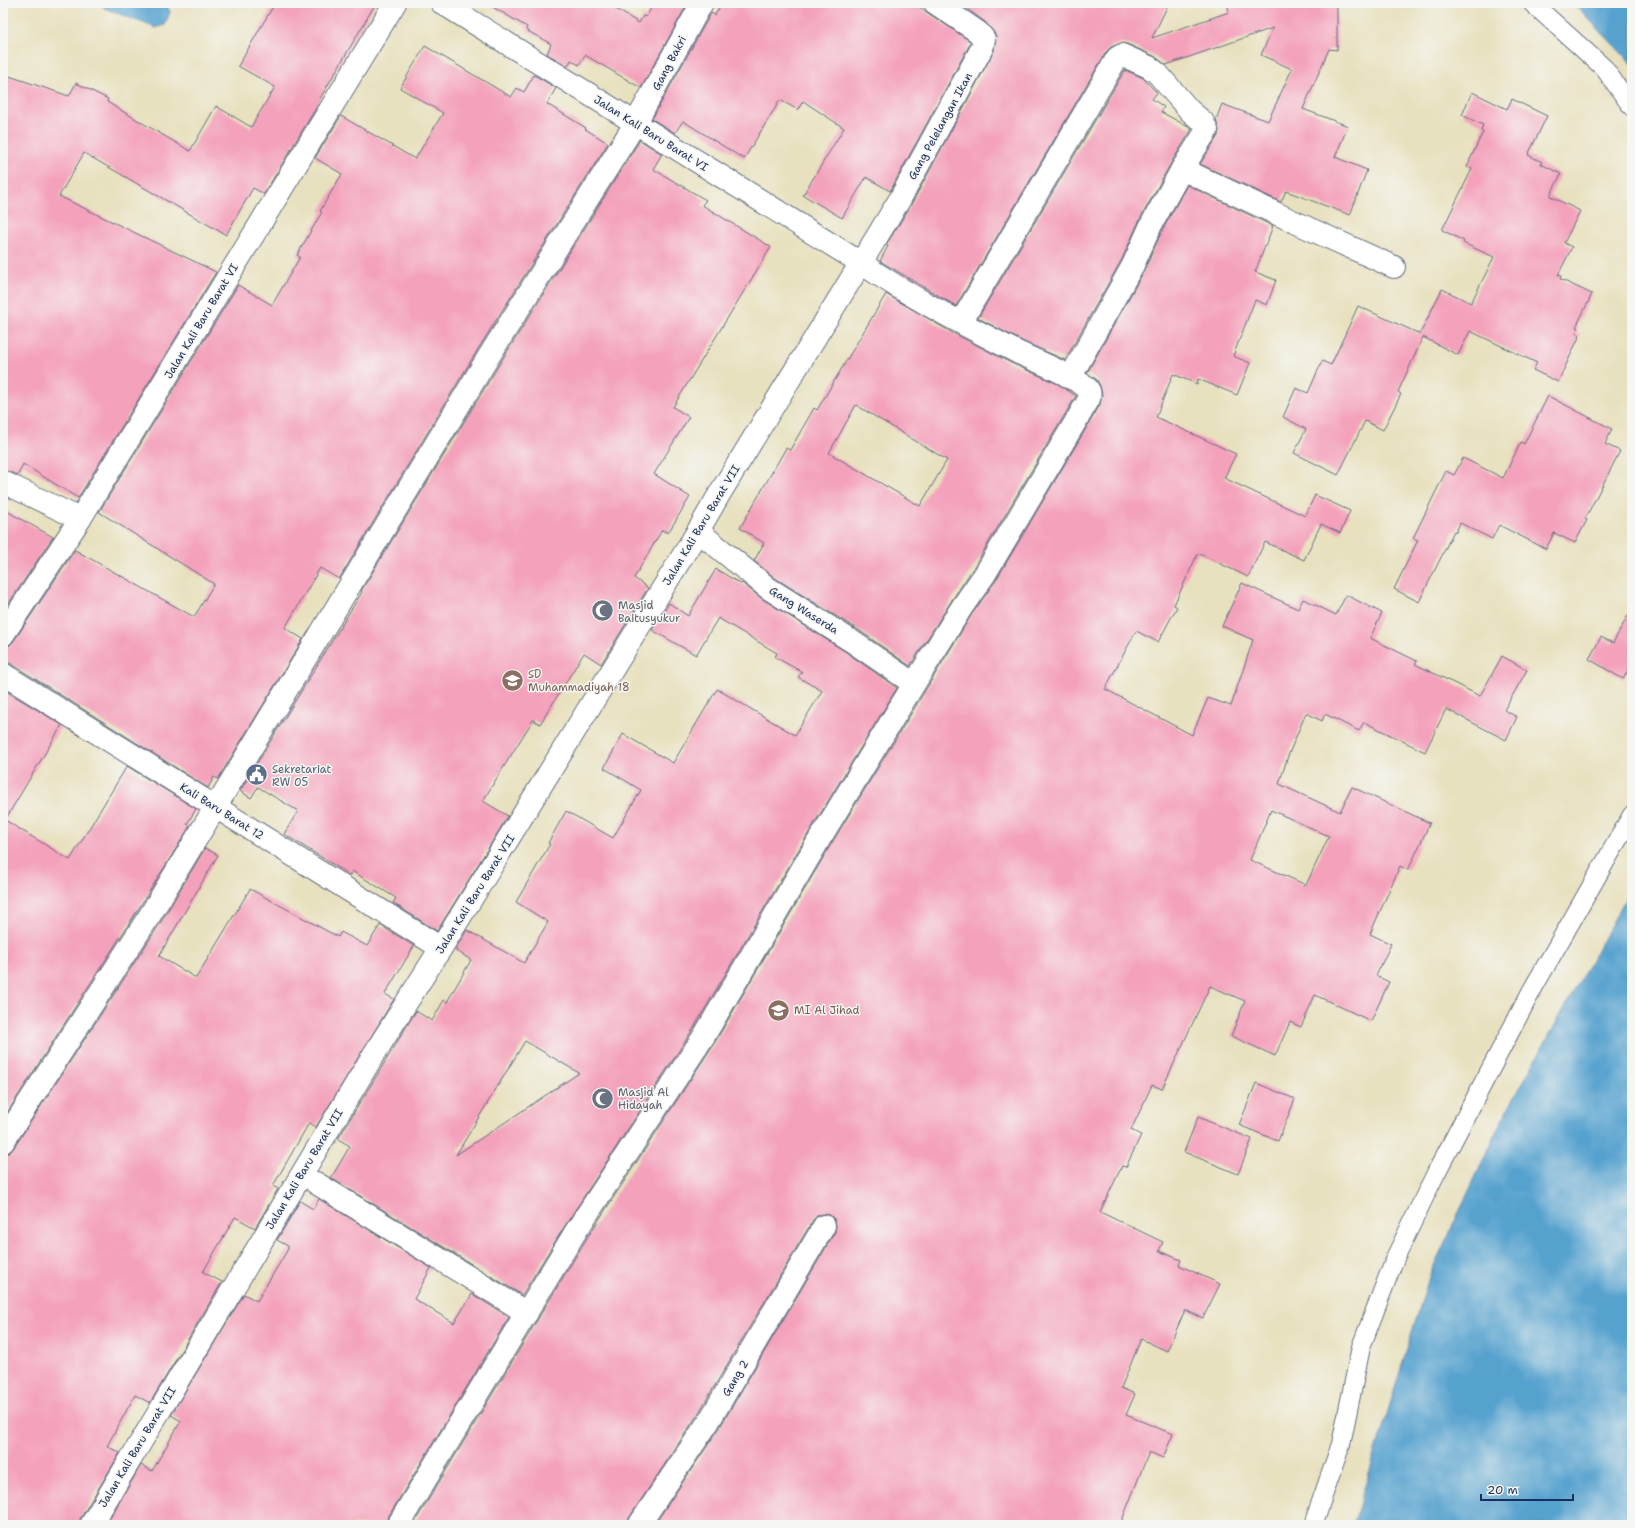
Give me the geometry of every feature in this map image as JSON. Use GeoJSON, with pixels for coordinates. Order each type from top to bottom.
{"type":"FeatureCollection","features":[{"type":"Feature","properties":{"kind":"street","name":"Jalan Kali Baru Barat VI"},"geometry":{"type":"LineString","coordinates":[[3,635],[80,520],[396,3]]}},
{"type":"Feature","properties":{"kind":"street","name":"Jalan Kali Baru Barat VI"},"geometry":{"type":"LineString","coordinates":[[442,3],[861,263],[894,286],[960,322],[1070,378],[1088,389],[1090,393],[1089,399],[985,574],[962,607],[914,684]]}},
{"type":"Feature","properties":{"kind":"street","name":"Gang Bakri"},"geometry":{"type":"LineString","coordinates":[[3,1142],[150,915],[489,356],[635,124],[702,3]]}},
{"type":"Feature","properties":{"kind":"street","name":"Gang Pelelangan Ikan"},"geometry":{"type":"LineString","coordinates":[[861,263],[900,199],[982,48],[984,39],[978,32],[944,6]]}},
{"type":"Feature","properties":{"kind":"street"},"geometry":{"type":"LineString","coordinates":[[960,322],[1119,56],[1122,55],[1143,64],[1157,73],[1190,110],[1203,122],[1207,130],[1182,169],[1151,225],[1132,265],[1070,378]]}},
{"type":"Feature","properties":{"kind":"street"},"geometry":{"type":"LineString","coordinates":[[1182,169],[1288,220],[1394,267]]}},
{"type":"Feature","properties":{"kind":"street","name":"Jalan Kali Baru Barat VII"},"geometry":{"type":"LineString","coordinates":[[91,1525],[374,1054],[698,531],[861,263]]}},
{"type":"Feature","properties":{"kind":"street"},"geometry":{"type":"LineString","coordinates":[[3,482],[80,520]]}},
{"type":"Feature","properties":{"kind":"street","name":"Gang Waserda"},"geometry":{"type":"LineString","coordinates":[[698,531],[768,588],[853,642],[914,684]]}},
{"type":"Feature","properties":{"kind":"street","name":"Kali Baru Barat 12"},"geometry":{"type":"LineString","coordinates":[[3,674],[441,948]]}},
{"type":"Feature","properties":{"kind":"street"},"geometry":{"type":"LineString","coordinates":[[398,1525],[581,1224],[704,1036],[815,847],[914,684]]}},
{"type":"Feature","properties":{"kind":"street"},"geometry":{"type":"LineString","coordinates":[[316,1183],[527,1313]]}},
{"type":"Feature","properties":{"kind":"street","name":"Gang 2"},"geometry":{"type":"LineString","coordinates":[[639,1525],[709,1421],[824,1226]]}},
{"type":"Feature","properties":{"kind":"lane"},"geometry":{"type":"LineString","coordinates":[[1532,3],[1604,68],[1632,107]]}},
{"type":"Feature","properties":{"kind":"lane"},"geometry":{"type":"LineString","coordinates":[[1313,1525],[1341,1444],[1361,1348],[1394,1258],[1436,1173],[1532,990],[1632,815]]}},
{"type":"Feature","properties":{"kind":"water"},"geometry":{"type":"Polygon","coordinates":[[[101,3],[166,3],[170,12],[165,25],[156,28],[104,8],[101,3]]]}},
{"type":"Feature","properties":{"kind":"water"},"geometry":{"type":"Polygon","coordinates":[[[1571,3],[1632,3],[1632,64],[1582,12],[1571,3]]]}},
{"type":"Feature","properties":{"kind":"water"},"geometry":{"type":"Polygon","coordinates":[[[1632,887],[1632,1525],[1353,1525],[1430,1274],[1502,1120],[1632,887]]]}},
{"type":"Feature","properties":{"kind":"building"},"geometry":{"type":"Polygon","coordinates":[[[275,3],[376,3],[318,102],[319,103],[264,194],[253,188],[226,235],[84,153],[59,196],[216,272],[78,498],[23,464],[18,475],[3,470],[3,74],[69,96],[76,83],[108,99],[107,102],[190,151],[216,106],[251,127],[275,87],[238,66],[275,3]]]}},
{"type":"Feature","properties":{"kind":"building"},"geometry":{"type":"Polygon","coordinates":[[[486,3],[606,3],[639,23],[643,16],[646,17],[654,3],[688,3],[641,88],[585,55],[579,65],[571,60],[568,66],[547,54],[551,44],[526,30],[527,27],[486,3]]]}},
{"type":"Feature","properties":{"kind":"building"},"geometry":{"type":"Polygon","coordinates":[[[722,3],[913,3],[970,41],[970,44],[890,191],[866,177],[842,218],[803,195],[844,128],[803,101],[798,110],[780,100],[744,159],[683,121],[675,133],[652,119],[711,13],[715,15],[722,3]]]}},
{"type":"Feature","properties":{"kind":"building"},"geometry":{"type":"Polygon","coordinates":[[[959,3],[1169,3],[1152,38],[1229,12],[1227,3],[1337,3],[1337,50],[1329,49],[1303,109],[1348,126],[1335,157],[1367,170],[1350,215],[1286,191],[1281,202],[1200,164],[1218,136],[1219,130],[1216,120],[1222,104],[1268,121],[1292,69],[1261,55],[1273,28],[1166,65],[1154,56],[1127,44],[1121,43],[1111,47],[1106,52],[956,306],[880,261],[888,246],[886,245],[911,205],[994,51],[996,36],[993,31],[985,22],[959,3]]]}},
{"type":"Feature","properties":{"kind":"building"},"geometry":{"type":"Polygon","coordinates":[[[425,46],[511,97],[517,88],[524,92],[534,75],[556,88],[547,104],[608,143],[478,349],[339,579],[320,568],[285,628],[303,639],[218,779],[214,777],[208,788],[10,663],[3,662],[3,647],[9,646],[13,642],[75,550],[194,617],[214,584],[99,512],[238,285],[272,305],[300,257],[297,255],[322,212],[320,211],[342,174],[315,158],[341,116],[415,159],[443,113],[400,88],[425,46]]]}},
{"type":"Feature","properties":{"kind":"building"},"geometry":{"type":"Polygon","coordinates":[[[1125,70],[1143,78],[1157,93],[1152,99],[1164,107],[1161,112],[1192,129],[1140,219],[1122,259],[1065,360],[1022,341],[978,318],[1125,70]]]}},
{"type":"Feature","properties":{"kind":"building"},"geometry":{"type":"Polygon","coordinates":[[[1472,92],[1507,109],[1512,99],[1547,116],[1528,155],[1542,162],[1541,164],[1561,174],[1550,196],[1580,211],[1564,243],[1572,247],[1558,275],[1561,276],[1560,279],[1592,294],[1576,327],[1578,328],[1576,333],[1580,335],[1558,382],[1533,370],[1537,363],[1470,331],[1458,355],[1423,337],[1398,392],[1401,394],[1383,430],[1365,421],[1338,475],[1294,453],[1306,429],[1283,417],[1296,388],[1308,393],[1322,361],[1331,365],[1358,306],[1420,334],[1442,289],[1471,303],[1494,257],[1463,243],[1464,241],[1442,230],[1472,169],[1467,166],[1483,132],[1481,131],[1483,125],[1462,115],[1472,92]]]}},
{"type":"Feature","properties":{"kind":"building"},"geometry":{"type":"Polygon","coordinates":[[[640,140],[662,154],[653,169],[706,200],[702,205],[771,247],[673,407],[689,417],[654,474],[690,497],[668,533],[662,530],[634,578],[648,588],[601,664],[584,653],[540,724],[533,720],[498,776],[483,801],[508,816],[437,931],[393,903],[396,898],[352,871],[350,875],[284,834],[298,811],[258,787],[251,798],[240,791],[500,363],[640,140]]]}},
{"type":"Feature","properties":{"kind":"building"},"geometry":{"type":"Polygon","coordinates":[[[1187,185],[1273,226],[1255,272],[1276,280],[1267,305],[1255,300],[1233,356],[1250,363],[1237,395],[1198,379],[1197,384],[1173,374],[1156,417],[1236,454],[1224,478],[1305,516],[1315,495],[1350,511],[1340,533],[1321,524],[1304,560],[1265,542],[1248,577],[1198,553],[1174,605],[1177,607],[1158,642],[1136,631],[1105,689],[1192,735],[1208,698],[1231,706],[1253,640],[1222,626],[1242,583],[1298,609],[1303,599],[1336,615],[1346,595],[1382,613],[1370,638],[1417,661],[1415,664],[1480,696],[1502,656],[1527,670],[1504,710],[1517,717],[1506,740],[1446,709],[1425,752],[1364,722],[1359,731],[1325,714],[1322,721],[1306,713],[1288,756],[1279,784],[1340,812],[1352,787],[1430,823],[1408,870],[1400,866],[1370,934],[1391,944],[1376,976],[1389,982],[1371,1021],[1315,995],[1301,1027],[1290,1022],[1275,1056],[1231,1036],[1245,1001],[1210,986],[1162,1089],[1152,1085],[1131,1130],[1141,1135],[1126,1167],[1122,1166],[1100,1212],[1163,1242],[1159,1251],[1181,1260],[1179,1265],[1220,1284],[1203,1318],[1185,1310],[1167,1351],[1141,1339],[1121,1388],[1135,1394],[1126,1415],[1173,1434],[1163,1458],[1149,1452],[1120,1525],[654,1525],[720,1427],[835,1232],[835,1220],[830,1215],[824,1214],[818,1215],[813,1220],[698,1414],[629,1518],[627,1525],[413,1525],[587,1238],[715,1042],[830,846],[972,614],[996,580],[1100,405],[1102,395],[1100,386],[1097,380],[1087,373],[1144,271],[1162,231],[1187,185]],[[1271,810],[1250,860],[1306,885],[1329,836],[1271,810]]]}},
{"type":"Feature","properties":{"kind":"building"},"geometry":{"type":"Polygon","coordinates":[[[886,294],[951,332],[1011,363],[1058,384],[1076,396],[974,567],[910,666],[860,631],[775,578],[754,561],[764,543],[740,528],[786,448],[790,450],[814,408],[817,410],[886,294]],[[856,405],[829,453],[920,506],[947,460],[856,405]]]}},
{"type":"Feature","properties":{"kind":"building"},"geometry":{"type":"Polygon","coordinates":[[[1548,396],[1612,429],[1605,444],[1620,451],[1585,519],[1587,520],[1575,543],[1554,533],[1546,549],[1499,525],[1492,539],[1460,523],[1456,532],[1454,531],[1419,602],[1394,589],[1418,540],[1413,538],[1446,471],[1454,475],[1463,458],[1503,478],[1521,442],[1524,444],[1548,396]]]}},
{"type":"Feature","properties":{"kind":"building"},"geometry":{"type":"Polygon","coordinates":[[[3,496],[8,498],[3,509],[3,496]]]}},
{"type":"Feature","properties":{"kind":"building"},"geometry":{"type":"Polygon","coordinates":[[[3,509],[53,537],[3,612],[3,509]]]}},
{"type":"Feature","properties":{"kind":"building"},"geometry":{"type":"Polygon","coordinates":[[[716,569],[741,584],[742,583],[761,598],[846,652],[897,688],[808,834],[693,1029],[566,1224],[522,1295],[331,1178],[350,1146],[338,1139],[416,1011],[432,1021],[444,1000],[447,1002],[471,960],[455,950],[467,930],[524,963],[548,922],[516,902],[550,844],[548,843],[566,811],[613,838],[641,790],[604,768],[623,734],[673,763],[717,689],[795,735],[822,691],[798,677],[802,672],[775,657],[777,653],[718,618],[696,655],[652,630],[669,603],[688,616],[716,569]],[[525,1041],[456,1155],[579,1073],[525,1041]]]}},
{"type":"Feature","properties":{"kind":"building"},"geometry":{"type":"Polygon","coordinates":[[[1632,608],[1632,664],[1623,679],[1589,659],[1601,637],[1613,643],[1632,608]]]}},
{"type":"Feature","properties":{"kind":"building"},"geometry":{"type":"Polygon","coordinates":[[[3,689],[62,725],[5,820],[70,860],[127,766],[196,809],[187,824],[190,826],[139,908],[3,1119],[3,689]]]}},
{"type":"Feature","properties":{"kind":"building"},"geometry":{"type":"Polygon","coordinates":[[[205,848],[218,855],[159,956],[196,978],[250,889],[338,937],[341,932],[367,946],[380,925],[414,946],[385,994],[394,999],[316,1127],[309,1123],[273,1186],[278,1189],[255,1228],[235,1217],[203,1272],[222,1282],[150,1403],[135,1395],[107,1446],[120,1453],[80,1519],[79,1525],[3,1525],[3,1154],[9,1153],[13,1149],[161,922],[205,848]]]}},
{"type":"Feature","properties":{"kind":"building"},"geometry":{"type":"Polygon","coordinates":[[[1256,1083],[1295,1099],[1278,1141],[1239,1125],[1256,1083]]]}},
{"type":"Feature","properties":{"kind":"building"},"geometry":{"type":"Polygon","coordinates":[[[1198,1117],[1252,1139],[1238,1174],[1184,1152],[1198,1117]]]}},
{"type":"Feature","properties":{"kind":"building"},"geometry":{"type":"Polygon","coordinates":[[[319,1199],[431,1268],[414,1299],[454,1323],[472,1294],[509,1317],[387,1519],[386,1525],[106,1525],[141,1465],[152,1471],[181,1421],[171,1415],[244,1294],[257,1301],[288,1249],[288,1246],[277,1240],[300,1201],[313,1209],[319,1199]]]}},
{"type":"Feature","properties":{"kind":"place","name":"Masjid Baitusyukur"},"geometry":{"type":"Point","coordinates":[603,611]}},
{"type":"Feature","properties":{"kind":"place","name":"SD Muhammadiyah 18"},"geometry":{"type":"Point","coordinates":[512,680]}},
{"type":"Feature","properties":{"kind":"place","name":"Sekretariat RW 05"},"geometry":{"type":"Point","coordinates":[257,775]}},
{"type":"Feature","properties":{"kind":"place","name":"MI Al Jihad"},"geometry":{"type":"Point","coordinates":[779,1010]}},
{"type":"Feature","properties":{"kind":"place","name":"Masjid Al Hidayah"},"geometry":{"type":"Point","coordinates":[602,1098]}}]}
